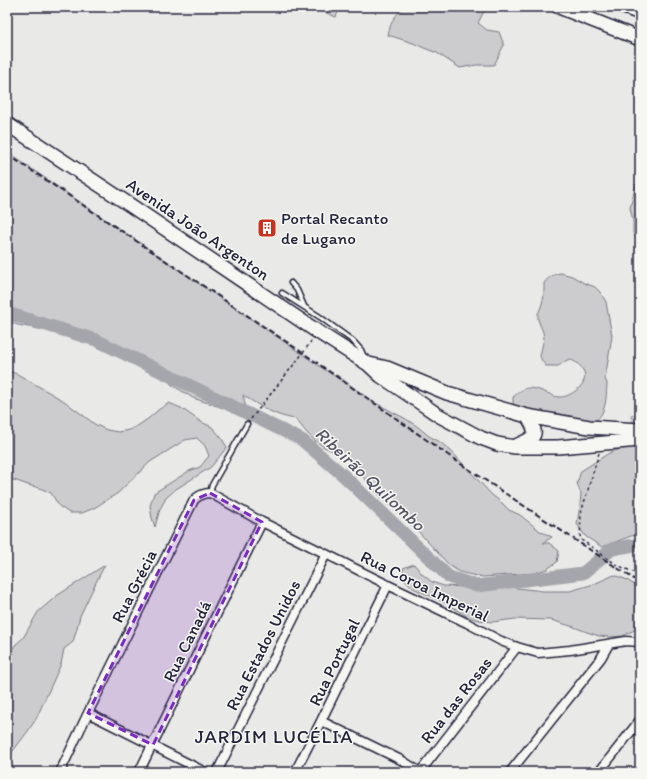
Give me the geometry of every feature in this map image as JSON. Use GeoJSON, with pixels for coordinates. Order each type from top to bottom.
{"type":"FeatureCollection","features":[{"type":"Feature","properties":{"kind":"main road"},"geometry":{"type":"LineString","coordinates":[[559,7],[579,11],[640,39]]}},
{"type":"Feature","properties":{"kind":"main road"},"geometry":{"type":"LineString","coordinates":[[624,7],[640,13]]}},
{"type":"Feature","properties":{"kind":"main road","name":"Avenida João Argenton"},"geometry":{"type":"LineString","coordinates":[[7,124],[318,332],[367,363],[381,376],[438,414],[481,438],[498,444],[515,447],[558,447],[640,440]]}},
{"type":"Feature","properties":{"kind":"main road","name":"Avenida João Argenton"},"geometry":{"type":"LineString","coordinates":[[367,363],[386,368],[447,393],[527,416],[589,427],[640,430]]}},
{"type":"Feature","properties":{"kind":"main road"},"geometry":{"type":"LineString","coordinates":[[515,447],[530,440],[534,435],[535,430],[527,416]]}},
{"type":"Feature","properties":{"kind":"street","name":"Rua Coroa Imperial"},"geometry":{"type":"LineString","coordinates":[[210,492],[262,522],[501,641],[517,647],[538,653],[570,650],[626,641],[640,642]]}},
{"type":"Feature","properties":{"kind":"street","name":"Rua Grécia"},"geometry":{"type":"LineString","coordinates":[[60,772],[194,500],[200,495],[210,492]]}},
{"type":"Feature","properties":{"kind":"street","name":"Rua Canadá"},"geometry":{"type":"LineString","coordinates":[[139,772],[262,522]]}},
{"type":"Feature","properties":{"kind":"street","name":"Rua Estados Unidos"},"geometry":{"type":"LineString","coordinates":[[217,772],[326,554]]}},
{"type":"Feature","properties":{"kind":"street","name":"Rua Portugal"},"geometry":{"type":"LineString","coordinates":[[295,772],[322,721],[388,585]]}},
{"type":"Feature","properties":{"kind":"street"},"geometry":{"type":"LineString","coordinates":[[510,772],[602,658],[609,644]]}},
{"type":"Feature","properties":{"kind":"street","name":"Rua das Rosas"},"geometry":{"type":"LineString","coordinates":[[420,772],[517,647]]}},
{"type":"Feature","properties":{"kind":"street"},"geometry":{"type":"LineString","coordinates":[[88,713],[205,772]]}},
{"type":"Feature","properties":{"kind":"street"},"geometry":{"type":"LineString","coordinates":[[599,772],[640,720]]}},
{"type":"Feature","properties":{"kind":"street"},"geometry":{"type":"LineString","coordinates":[[322,721],[400,760],[420,772]]}},
{"type":"Feature","properties":{"kind":"lane"},"geometry":{"type":"LineString","coordinates":[[291,283],[297,290],[304,307]]}},
{"type":"Feature","properties":{"kind":"lane"},"geometry":{"type":"LineString","coordinates":[[282,293],[353,341],[361,350],[367,363]]}},
{"type":"Feature","properties":{"kind":"lane"},"geometry":{"type":"LineString","coordinates":[[210,492],[212,485],[247,424]]}},
{"type":"Feature","properties":{"kind":"path"},"geometry":{"type":"LineString","coordinates":[[247,424],[318,332]]}},
{"type":"Feature","properties":{"kind":"path"},"geometry":{"type":"LineString","coordinates":[[602,443],[581,512],[580,539],[617,565],[640,575]]}},
{"type":"Feature","properties":{"kind":"highlighted area"},"geometry":{"type":"Polygon","coordinates":[[[210,493],[262,522],[153,745],[88,713],[194,500],[210,493]]]}},
{"type":"Feature","properties":{"kind":"shaded area"},"geometry":{"type":"Polygon","coordinates":[[[312,7],[340,7],[336,17],[312,7]]]}},
{"type":"Feature","properties":{"kind":"shaded area"},"geometry":{"type":"Polygon","coordinates":[[[404,7],[494,7],[484,11],[478,23],[487,30],[499,32],[504,45],[494,65],[476,65],[460,68],[437,53],[388,35],[393,20],[404,7]]]}},
{"type":"Feature","properties":{"kind":"shaded area"},"geometry":{"type":"Polygon","coordinates":[[[7,152],[334,376],[337,375],[370,400],[406,419],[440,442],[451,451],[492,495],[509,510],[520,515],[540,531],[552,537],[543,543],[549,543],[559,551],[557,562],[547,569],[535,573],[483,577],[459,572],[449,565],[415,528],[378,494],[354,466],[345,458],[314,440],[296,419],[275,413],[243,395],[246,408],[241,412],[235,412],[193,398],[172,385],[160,371],[137,358],[100,346],[79,337],[18,325],[7,321],[7,152]]]}},
{"type":"Feature","properties":{"kind":"shaded area"},"geometry":{"type":"Polygon","coordinates":[[[640,181],[640,244],[633,233],[633,220],[630,208],[636,184],[640,181]]]}},
{"type":"Feature","properties":{"kind":"shaded area"},"geometry":{"type":"Polygon","coordinates":[[[561,273],[572,276],[595,287],[606,302],[612,336],[605,379],[607,383],[606,400],[601,415],[592,423],[517,408],[513,403],[513,397],[521,391],[529,388],[534,388],[556,397],[564,397],[578,389],[584,380],[585,375],[579,364],[569,359],[558,366],[546,366],[540,356],[544,338],[538,320],[538,314],[544,295],[544,283],[551,276],[561,273]]]}},
{"type":"Feature","properties":{"kind":"shaded area"},"geometry":{"type":"Polygon","coordinates":[[[7,370],[19,375],[64,401],[96,425],[107,430],[118,432],[129,430],[139,425],[169,403],[181,408],[201,422],[212,427],[227,447],[211,467],[176,489],[166,498],[160,509],[155,527],[150,506],[154,493],[189,471],[200,467],[209,456],[205,446],[197,438],[185,440],[150,462],[118,493],[94,508],[82,513],[69,513],[59,506],[51,493],[14,480],[7,480],[7,370]]]}},
{"type":"Feature","properties":{"kind":"shaded area"},"geometry":{"type":"Polygon","coordinates":[[[640,414],[640,535],[631,536],[602,547],[585,536],[577,524],[581,494],[577,483],[581,471],[609,453],[633,444],[631,415],[640,414]]]}},
{"type":"Feature","properties":{"kind":"shaded area"},"geometry":{"type":"Polygon","coordinates":[[[414,564],[422,574],[432,582],[444,586],[481,588],[509,587],[543,591],[570,591],[594,584],[614,575],[625,579],[640,588],[640,627],[623,636],[610,637],[599,636],[551,620],[515,619],[492,622],[468,617],[447,604],[413,588],[404,579],[403,568],[414,564]]]}},
{"type":"Feature","properties":{"kind":"shaded area"},"geometry":{"type":"Polygon","coordinates":[[[105,565],[80,616],[73,642],[64,649],[61,664],[36,719],[7,759],[7,656],[15,645],[23,638],[38,612],[58,595],[105,565]]]}},
{"type":"Feature","properties":{"kind":"waterway","name":"Ribeirão Quilombo"},"geometry":{"type":"LineString","coordinates":[[7,313],[96,340],[302,440],[344,476],[449,577],[477,586],[583,573],[612,549],[640,544]]}},
{"type":"Feature","properties":{"kind":"railway"},"geometry":{"type":"LineString","coordinates":[[7,154],[303,353],[458,462],[640,583]]}},
{"type":"Feature","properties":{"kind":"place","name":"Portal Recanto de Lugano"},"geometry":{"type":"Point","coordinates":[267,228]}},
{"type":"Feature","properties":{"kind":"district","name":"JARDIM LUCÉLIA"},"geometry":{"type":"Point","coordinates":[274,736]}}]}
